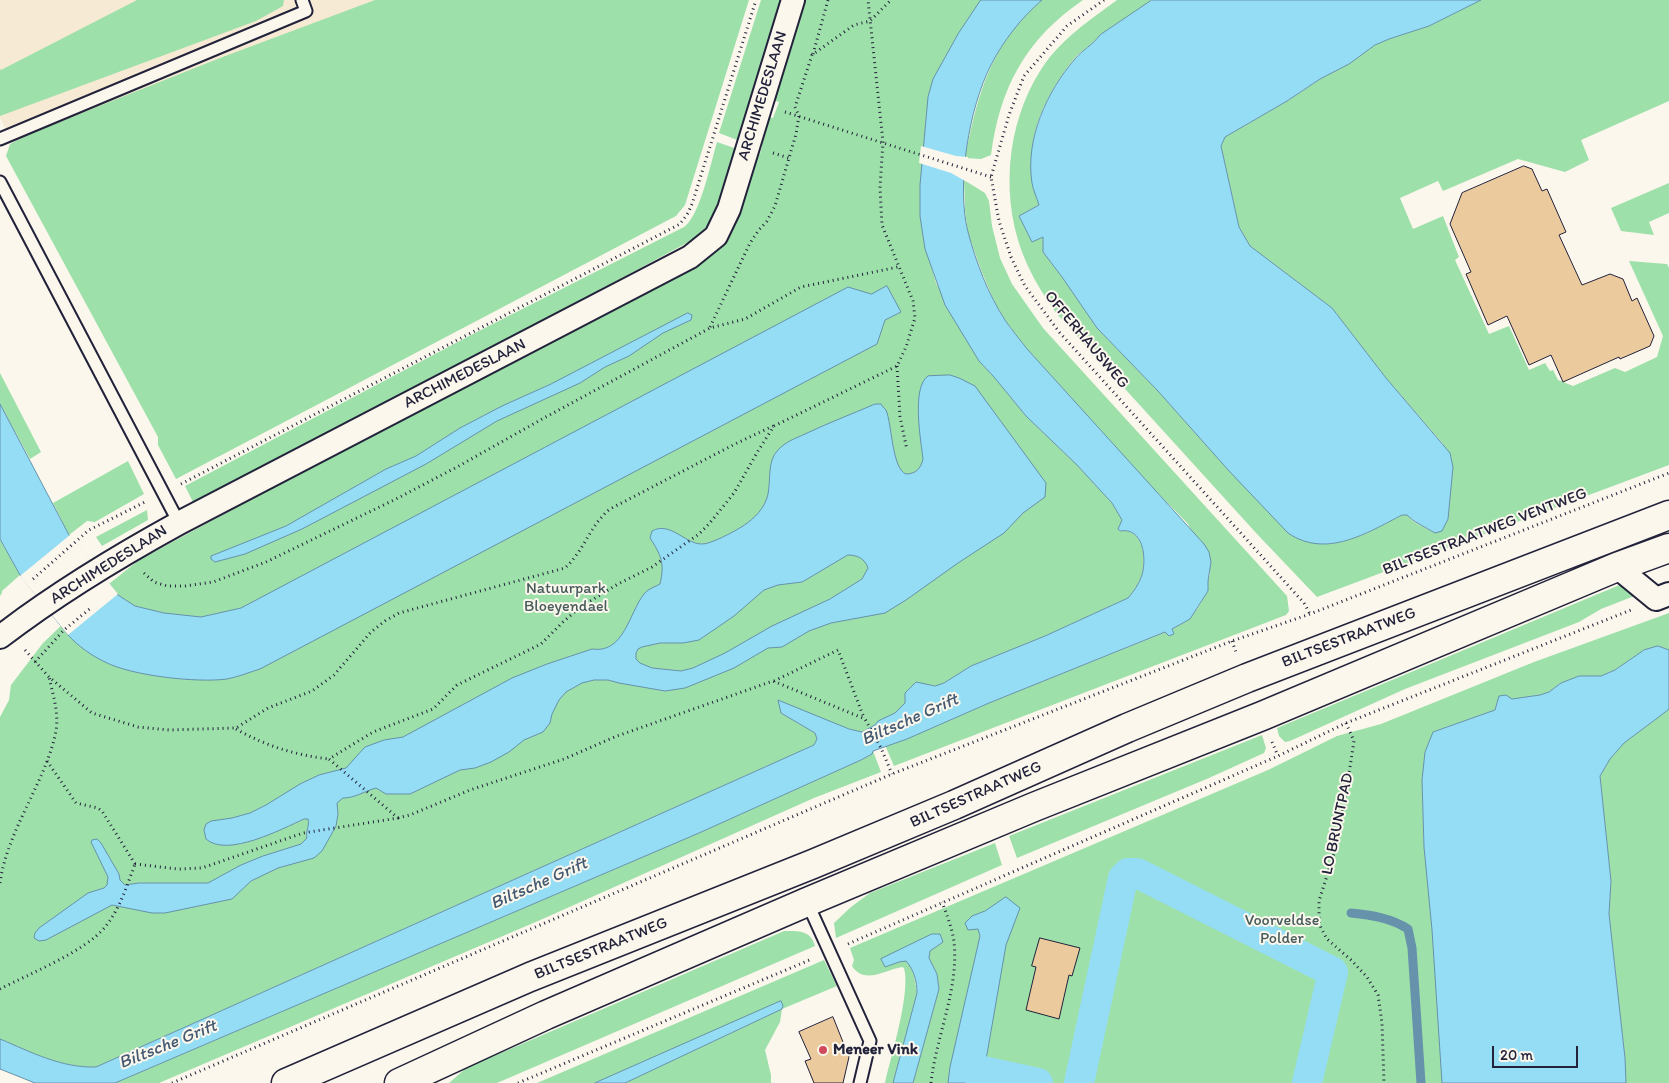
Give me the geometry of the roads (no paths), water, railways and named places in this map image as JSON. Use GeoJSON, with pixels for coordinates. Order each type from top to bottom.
{"type":"FeatureCollection","features":[{"type":"Feature","properties":{"kind":"main road","name":"BILTSESTRAATWEG"},"geometry":{"type":"LineString","coordinates":[[286,1083],[530,977],[814,864],[954,805],[1127,728],[1247,678],[1669,515]]}},
{"type":"Feature","properties":{"kind":"main road","name":"BILTSESTRAATWEG"},"geometry":{"type":"LineString","coordinates":[[406,1082],[546,1015],[807,902],[1043,803],[1262,716],[1617,567],[1669,548]]}},
{"type":"Feature","properties":{"kind":"street","name":"ARCHIMEDESLAAN"},"geometry":{"type":"LineString","coordinates":[[5,633],[98,569],[179,522],[690,256],[716,236],[729,208],[793,0]]}},
{"type":"Feature","properties":{"kind":"street"},"geometry":{"type":"LineString","coordinates":[[1617,567],[1662,596]]}},
{"type":"Feature","properties":{"kind":"lane"},"geometry":{"type":"LineString","coordinates":[[0,139],[306,11],[302,0]]}},
{"type":"Feature","properties":{"kind":"lane"},"geometry":{"type":"LineString","coordinates":[[0,182],[179,522]]}},
{"type":"Feature","properties":{"kind":"lane"},"geometry":{"type":"LineString","coordinates":[[807,902],[870,1041],[860,1083]]}},
{"type":"Feature","properties":{"kind":"water","name":"Biltsche Grift"},"geometry":{"type":"Polygon","coordinates":[[[981,0],[1042,0],[1020,22],[1001,47],[991,65],[976,103],[967,147],[963,192],[968,232],[975,255],[993,300],[1019,339],[1204,544],[1209,552],[1211,562],[1208,591],[1190,619],[1172,629],[1174,634],[1169,636],[1165,632],[989,703],[907,739],[873,751],[872,754],[861,760],[699,833],[115,1083],[35,1083],[0,1069],[0,1039],[58,1062],[83,1067],[96,1067],[814,745],[817,739],[815,733],[781,713],[778,700],[849,729],[862,732],[875,725],[878,721],[895,713],[905,703],[905,693],[916,682],[935,686],[944,683],[971,666],[1045,636],[1128,598],[1142,575],[1144,560],[1142,545],[1138,538],[1128,531],[1120,531],[1118,529],[1122,520],[1112,503],[1077,465],[1026,416],[979,361],[945,305],[925,249],[920,216],[920,185],[928,97],[933,79],[958,34],[981,0]]]}},
{"type":"Feature","properties":{"kind":"water"},"geometry":{"type":"Polygon","coordinates":[[[1152,0],[1481,0],[1429,26],[1375,45],[1349,64],[1320,79],[1287,101],[1225,137],[1221,146],[1239,227],[1250,246],[1332,308],[1386,378],[1450,453],[1453,467],[1448,519],[1442,531],[1435,533],[1407,515],[1402,515],[1361,535],[1332,543],[1317,544],[1302,540],[1288,533],[1230,472],[1157,390],[1097,328],[1043,252],[1043,237],[1032,242],[1019,216],[1039,205],[1032,183],[1032,150],[1040,116],[1047,101],[1055,86],[1078,56],[1100,35],[1152,0]]]}},
{"type":"Feature","properties":{"kind":"water"},"geometry":{"type":"Polygon","coordinates":[[[887,286],[901,312],[885,320],[877,344],[260,669],[235,677],[200,680],[148,675],[117,667],[95,657],[68,635],[20,575],[0,539],[0,404],[69,535],[118,595],[135,606],[164,613],[201,617],[241,608],[848,287],[871,294],[887,286]]]}},
{"type":"Feature","properties":{"kind":"water"},"geometry":{"type":"Polygon","coordinates":[[[688,313],[692,315],[691,320],[663,333],[629,356],[605,367],[580,383],[497,421],[426,464],[302,529],[245,554],[215,562],[211,559],[211,556],[286,526],[386,469],[416,456],[460,428],[502,406],[551,384],[688,313]]]}},
{"type":"Feature","properties":{"kind":"water"},"geometry":{"type":"Polygon","coordinates":[[[950,375],[975,386],[1046,483],[1045,497],[1023,513],[1004,533],[906,600],[885,613],[831,623],[809,631],[782,647],[768,648],[734,668],[685,688],[665,691],[608,680],[594,680],[582,683],[566,692],[559,700],[550,723],[543,732],[524,740],[509,752],[491,762],[475,768],[460,770],[410,794],[386,794],[376,788],[356,796],[343,798],[337,803],[336,826],[322,851],[314,858],[278,868],[251,881],[232,899],[165,913],[152,913],[112,905],[46,940],[39,941],[34,938],[39,928],[88,893],[104,888],[107,885],[108,877],[91,842],[92,840],[97,839],[101,843],[119,874],[120,880],[125,885],[139,883],[208,883],[241,865],[301,844],[307,838],[308,819],[255,840],[227,845],[215,844],[206,839],[204,830],[206,824],[211,821],[250,813],[319,775],[346,768],[365,747],[384,740],[403,737],[512,678],[592,649],[603,649],[612,645],[619,639],[644,594],[660,584],[662,565],[657,549],[650,538],[652,531],[659,529],[671,530],[695,543],[705,544],[743,526],[765,504],[772,459],[778,450],[791,440],[875,404],[881,404],[886,410],[895,455],[901,470],[906,474],[915,472],[923,459],[918,402],[923,382],[928,376],[950,375]],[[848,555],[802,582],[778,585],[764,590],[734,616],[699,640],[683,643],[660,643],[642,647],[636,653],[636,659],[640,663],[652,668],[681,671],[693,668],[725,653],[772,626],[830,599],[862,579],[868,568],[867,565],[861,558],[848,555]]]}},
{"type":"Feature","properties":{"kind":"water"},"geometry":{"type":"Polygon","coordinates":[[[1658,646],[1669,650],[1669,708],[1624,743],[1610,759],[1600,776],[1611,881],[1609,914],[1625,1058],[1626,1083],[1442,1083],[1432,930],[1424,847],[1422,780],[1425,752],[1433,732],[1495,710],[1499,696],[1506,695],[1512,699],[1540,695],[1549,692],[1561,683],[1579,676],[1601,676],[1615,670],[1644,650],[1658,646]]]}},
{"type":"Feature","properties":{"kind":"water"},"geometry":{"type":"Polygon","coordinates":[[[1006,897],[1020,908],[1006,945],[982,1083],[948,1083],[980,936],[978,929],[968,930],[965,923],[972,916],[985,911],[1006,897]]]}},
{"type":"Feature","properties":{"kind":"water"},"geometry":{"type":"Polygon","coordinates":[[[932,934],[940,934],[943,942],[930,951],[929,958],[937,974],[939,989],[913,1083],[893,1083],[917,989],[913,972],[906,961],[885,967],[881,959],[932,934]]]}},
{"type":"Feature","properties":{"kind":"water"},"geometry":{"type":"Polygon","coordinates":[[[781,1001],[782,1009],[625,1083],[595,1083],[781,1001]]]}},
{"type":"Feature","properties":{"kind":"waterway"},"geometry":{"type":"LineString","coordinates":[[1079,1083],[1123,878],[1128,873],[1137,873],[1333,972],[1307,1083]]}},
{"type":"Feature","properties":{"kind":"waterway"},"geometry":{"type":"LineString","coordinates":[[1351,913],[1381,918],[1395,922],[1408,929],[1412,948],[1421,1083]]}},
{"type":"Feature","properties":{"kind":"waterway"},"geometry":{"type":"LineString","coordinates":[[969,1068],[1038,1083]]}},
{"type":"Feature","properties":{"kind":"place","name":"Meneer Vink"},"geometry":{"type":"Point","coordinates":[823,1050]}},
{"type":"Feature","properties":{"kind":"park label","name":"Natuurpark Bloeyendael"},"geometry":{"type":"Point","coordinates":[566,598]}},
{"type":"Feature","properties":{"kind":"park label","name":"Voorveldse Polder"},"geometry":{"type":"Point","coordinates":[1282,930]}}]}
